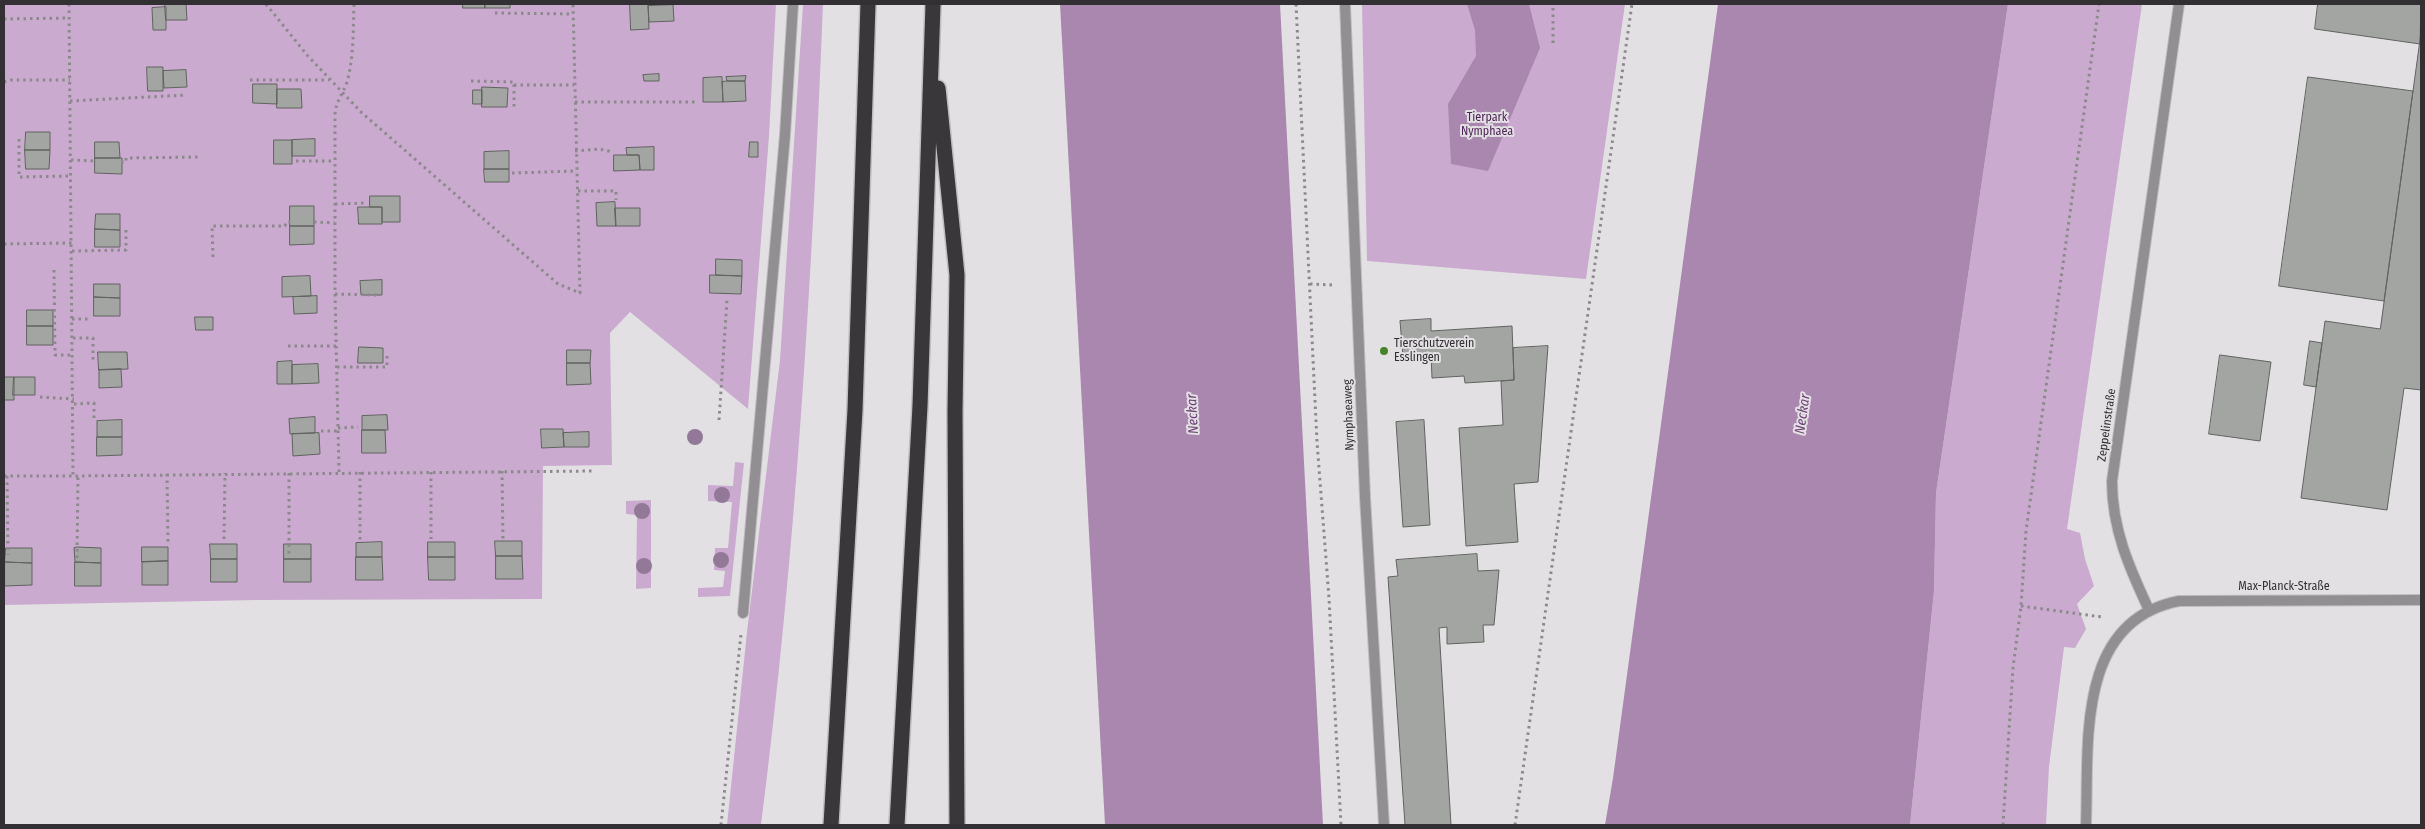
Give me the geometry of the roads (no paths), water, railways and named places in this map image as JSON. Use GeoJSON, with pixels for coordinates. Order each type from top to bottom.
{"type":"FeatureCollection","features":[{"type":"Feature","properties":{"kind":"highway"},"geometry":{"type":"LineString","coordinates":[[831,825],[855,410],[868,4]]}},
{"type":"Feature","properties":{"kind":"highway"},"geometry":{"type":"LineString","coordinates":[[897,825],[920,406],[933,4]]}},
{"type":"Feature","properties":{"kind":"highway"},"geometry":{"type":"LineString","coordinates":[[932,30],[957,275],[954,412],[957,825]]}},
{"type":"Feature","properties":{"kind":"street"},"geometry":{"type":"LineString","coordinates":[[743,612],[785,135],[793,4]]}},
{"type":"Feature","properties":{"kind":"street","name":"Nymphaeaweg"},"geometry":{"type":"LineString","coordinates":[[1345,4],[1365,497],[1384,825]]}},
{"type":"Feature","properties":{"kind":"street","name":"Zeppelinstraße"},"geometry":{"type":"LineString","coordinates":[[2149,610],[2122,550],[2114,517],[2112,481],[2179,4]]}},
{"type":"Feature","properties":{"kind":"street","name":"Max-Planck-Straße"},"geometry":{"type":"LineString","coordinates":[[2149,610],[2167,603],[2199,600],[2421,600]]}},
{"type":"Feature","properties":{"kind":"street"},"geometry":{"type":"LineString","coordinates":[[2086,825],[2090,720],[2097,678],[2110,646],[2132,621],[2149,610]]}},
{"type":"Feature","properties":{"kind":"water","name":"Neckar"},"geometry":{"type":"Polygon","coordinates":[[[1060,4],[1280,4],[1323,825],[1105,825],[1060,4]]]}},
{"type":"Feature","properties":{"kind":"water"},"geometry":{"type":"Polygon","coordinates":[[[1467,4],[1529,4],[1540,48],[1488,171],[1451,164],[1448,104],[1476,56],[1475,30],[1467,4]]]}},
{"type":"Feature","properties":{"kind":"water","name":"Neckar"},"geometry":{"type":"Polygon","coordinates":[[[1718,4],[2008,4],[1936,493],[1934,591],[1910,825],[1605,825],[1613,778],[1718,4]]]}},
{"type":"Feature","properties":{"kind":"place","name":"Tierschutzverein Esslingen"},"geometry":{"type":"Point","coordinates":[1384,351]}},
{"type":"Feature","properties":{"kind":"park label","name":"Tierpark Nymphaea"},"geometry":{"type":"Point","coordinates":[1487,125]}}]}
